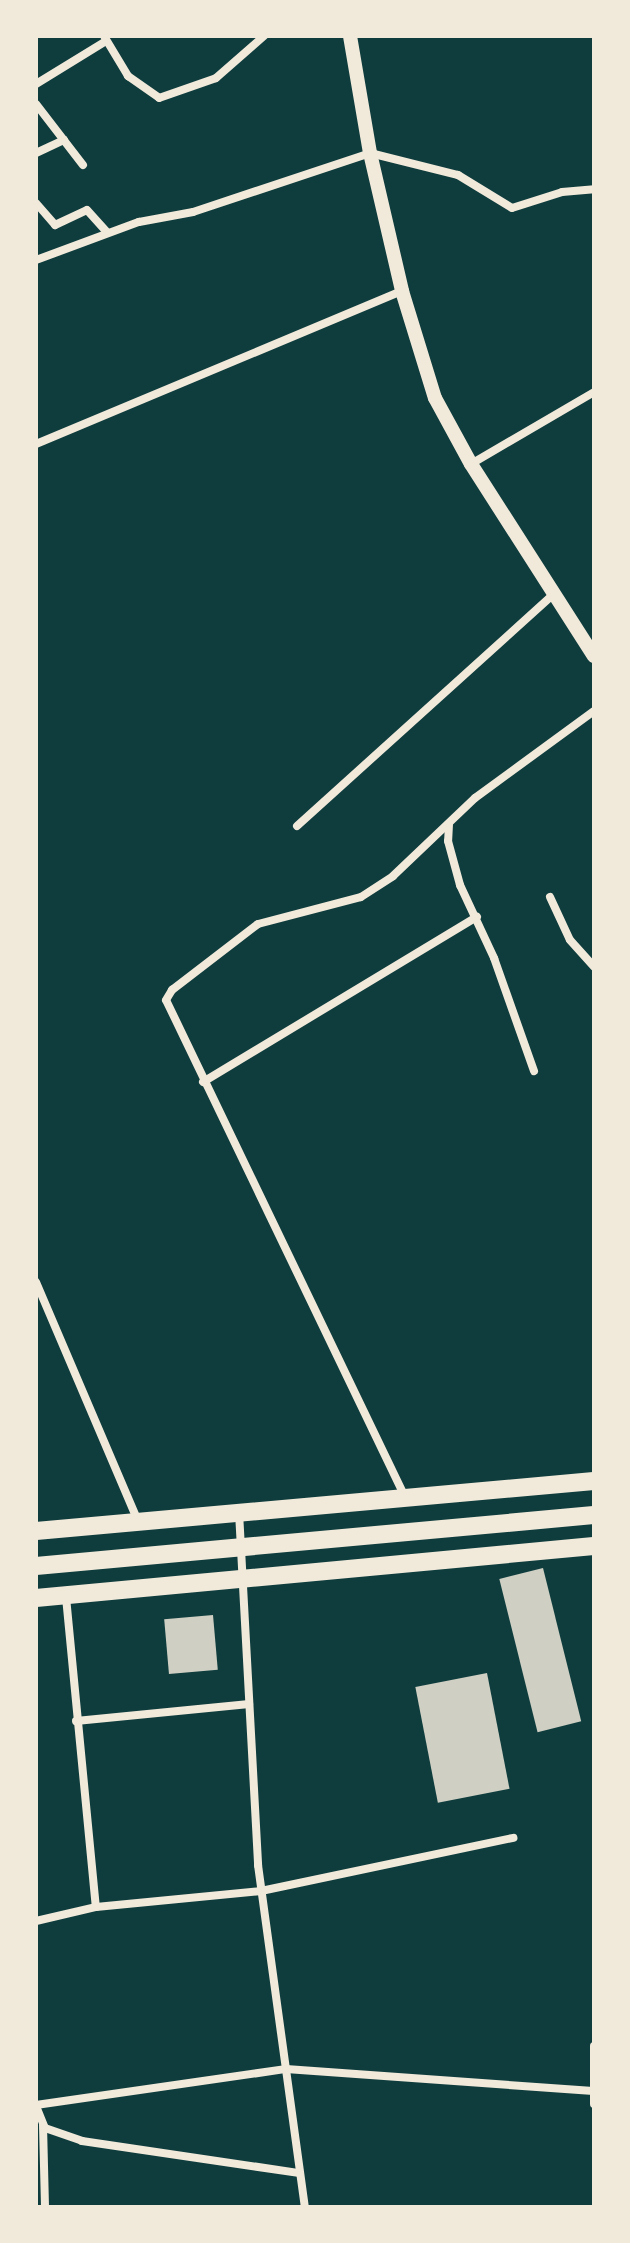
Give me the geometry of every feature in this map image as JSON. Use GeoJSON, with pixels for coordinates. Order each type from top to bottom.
{"type":"FeatureCollection","features":[{"type":"Feature","properties":{"kind":"main road"},"geometry":{"type":"LineString","coordinates":[[36,1531],[137,1519],[594,1481]]}},
{"type":"Feature","properties":{"kind":"main road"},"geometry":{"type":"LineString","coordinates":[[36,1566],[594,1515]]}},
{"type":"Feature","properties":{"kind":"main road"},"geometry":{"type":"LineString","coordinates":[[36,1598],[594,1546]]}},
{"type":"Feature","properties":{"kind":"street"},"geometry":{"type":"LineString","coordinates":[[36,84],[105,38],[128,76],[159,98],[216,78],[264,36]]}},
{"type":"Feature","properties":{"kind":"street"},"geometry":{"type":"LineString","coordinates":[[350,36],[370,153],[402,291],[435,398],[471,464],[554,594],[592,647]]}},
{"type":"Feature","properties":{"kind":"street"},"geometry":{"type":"LineString","coordinates":[[36,104],[83,165]]}},
{"type":"Feature","properties":{"kind":"street"},"geometry":{"type":"LineString","coordinates":[[36,153],[64,140]]}},
{"type":"Feature","properties":{"kind":"street"},"geometry":{"type":"LineString","coordinates":[[36,260],[107,232],[193,212],[370,153],[458,175],[512,208],[562,192],[594,189]]}},
{"type":"Feature","properties":{"kind":"street"},"geometry":{"type":"LineString","coordinates":[[36,203],[55,225],[87,210],[107,232]]}},
{"type":"Feature","properties":{"kind":"street"},"geometry":{"type":"LineString","coordinates":[[36,444],[402,291]]}},
{"type":"Feature","properties":{"kind":"street"},"geometry":{"type":"LineString","coordinates":[[471,464],[594,392]]}},
{"type":"Feature","properties":{"kind":"street"},"geometry":{"type":"LineString","coordinates":[[297,826],[554,594]]}},
{"type":"Feature","properties":{"kind":"street"},"geometry":{"type":"LineString","coordinates":[[405,1497],[168,1012],[172,990],[258,924],[361,897],[393,876],[487,789],[594,711]]}},
{"type":"Feature","properties":{"kind":"street"},"geometry":{"type":"LineString","coordinates":[[449,824],[451,858],[477,917],[534,1071]]}},
{"type":"Feature","properties":{"kind":"street"},"geometry":{"type":"LineString","coordinates":[[550,897],[570,940],[594,967]]}},
{"type":"Feature","properties":{"kind":"street"},"geometry":{"type":"LineString","coordinates":[[203,1082],[477,917]]}},
{"type":"Feature","properties":{"kind":"street"},"geometry":{"type":"LineString","coordinates":[[36,1282],[137,1519]]}},
{"type":"Feature","properties":{"kind":"street"},"geometry":{"type":"LineString","coordinates":[[239,1510],[240,1580],[261,1891],[305,2207]]}},
{"type":"Feature","properties":{"kind":"street"},"geometry":{"type":"LineString","coordinates":[[66,1595],[96,1907]]}},
{"type":"Feature","properties":{"kind":"street"},"geometry":{"type":"LineString","coordinates":[[76,1721],[249,1704]]}},
{"type":"Feature","properties":{"kind":"street"},"geometry":{"type":"LineString","coordinates":[[36,1921],[96,1907],[261,1891],[513,1838]]}},
{"type":"Feature","properties":{"kind":"street"},"geometry":{"type":"LineString","coordinates":[[594,2046],[594,2104]]}},
{"type":"Feature","properties":{"kind":"street"},"geometry":{"type":"LineString","coordinates":[[45,2207],[43,2124],[36,2106],[286,2069],[593,2091]]}},
{"type":"Feature","properties":{"kind":"street"},"geometry":{"type":"LineString","coordinates":[[43,2124],[82,2141],[300,2173]]}},
{"type":"Feature","properties":{"kind":"building"},"geometry":{"type":"Polygon","coordinates":[[[543,1568],[581,1721],[538,1732],[499,1579],[543,1568]]]}},
{"type":"Feature","properties":{"kind":"building"},"geometry":{"type":"Polygon","coordinates":[[[213,1615],[218,1670],[169,1674],[164,1619],[213,1615]]]}},
{"type":"Feature","properties":{"kind":"building"},"geometry":{"type":"Polygon","coordinates":[[[487,1673],[510,1789],[438,1803],[415,1687],[487,1673]]]}}]}
